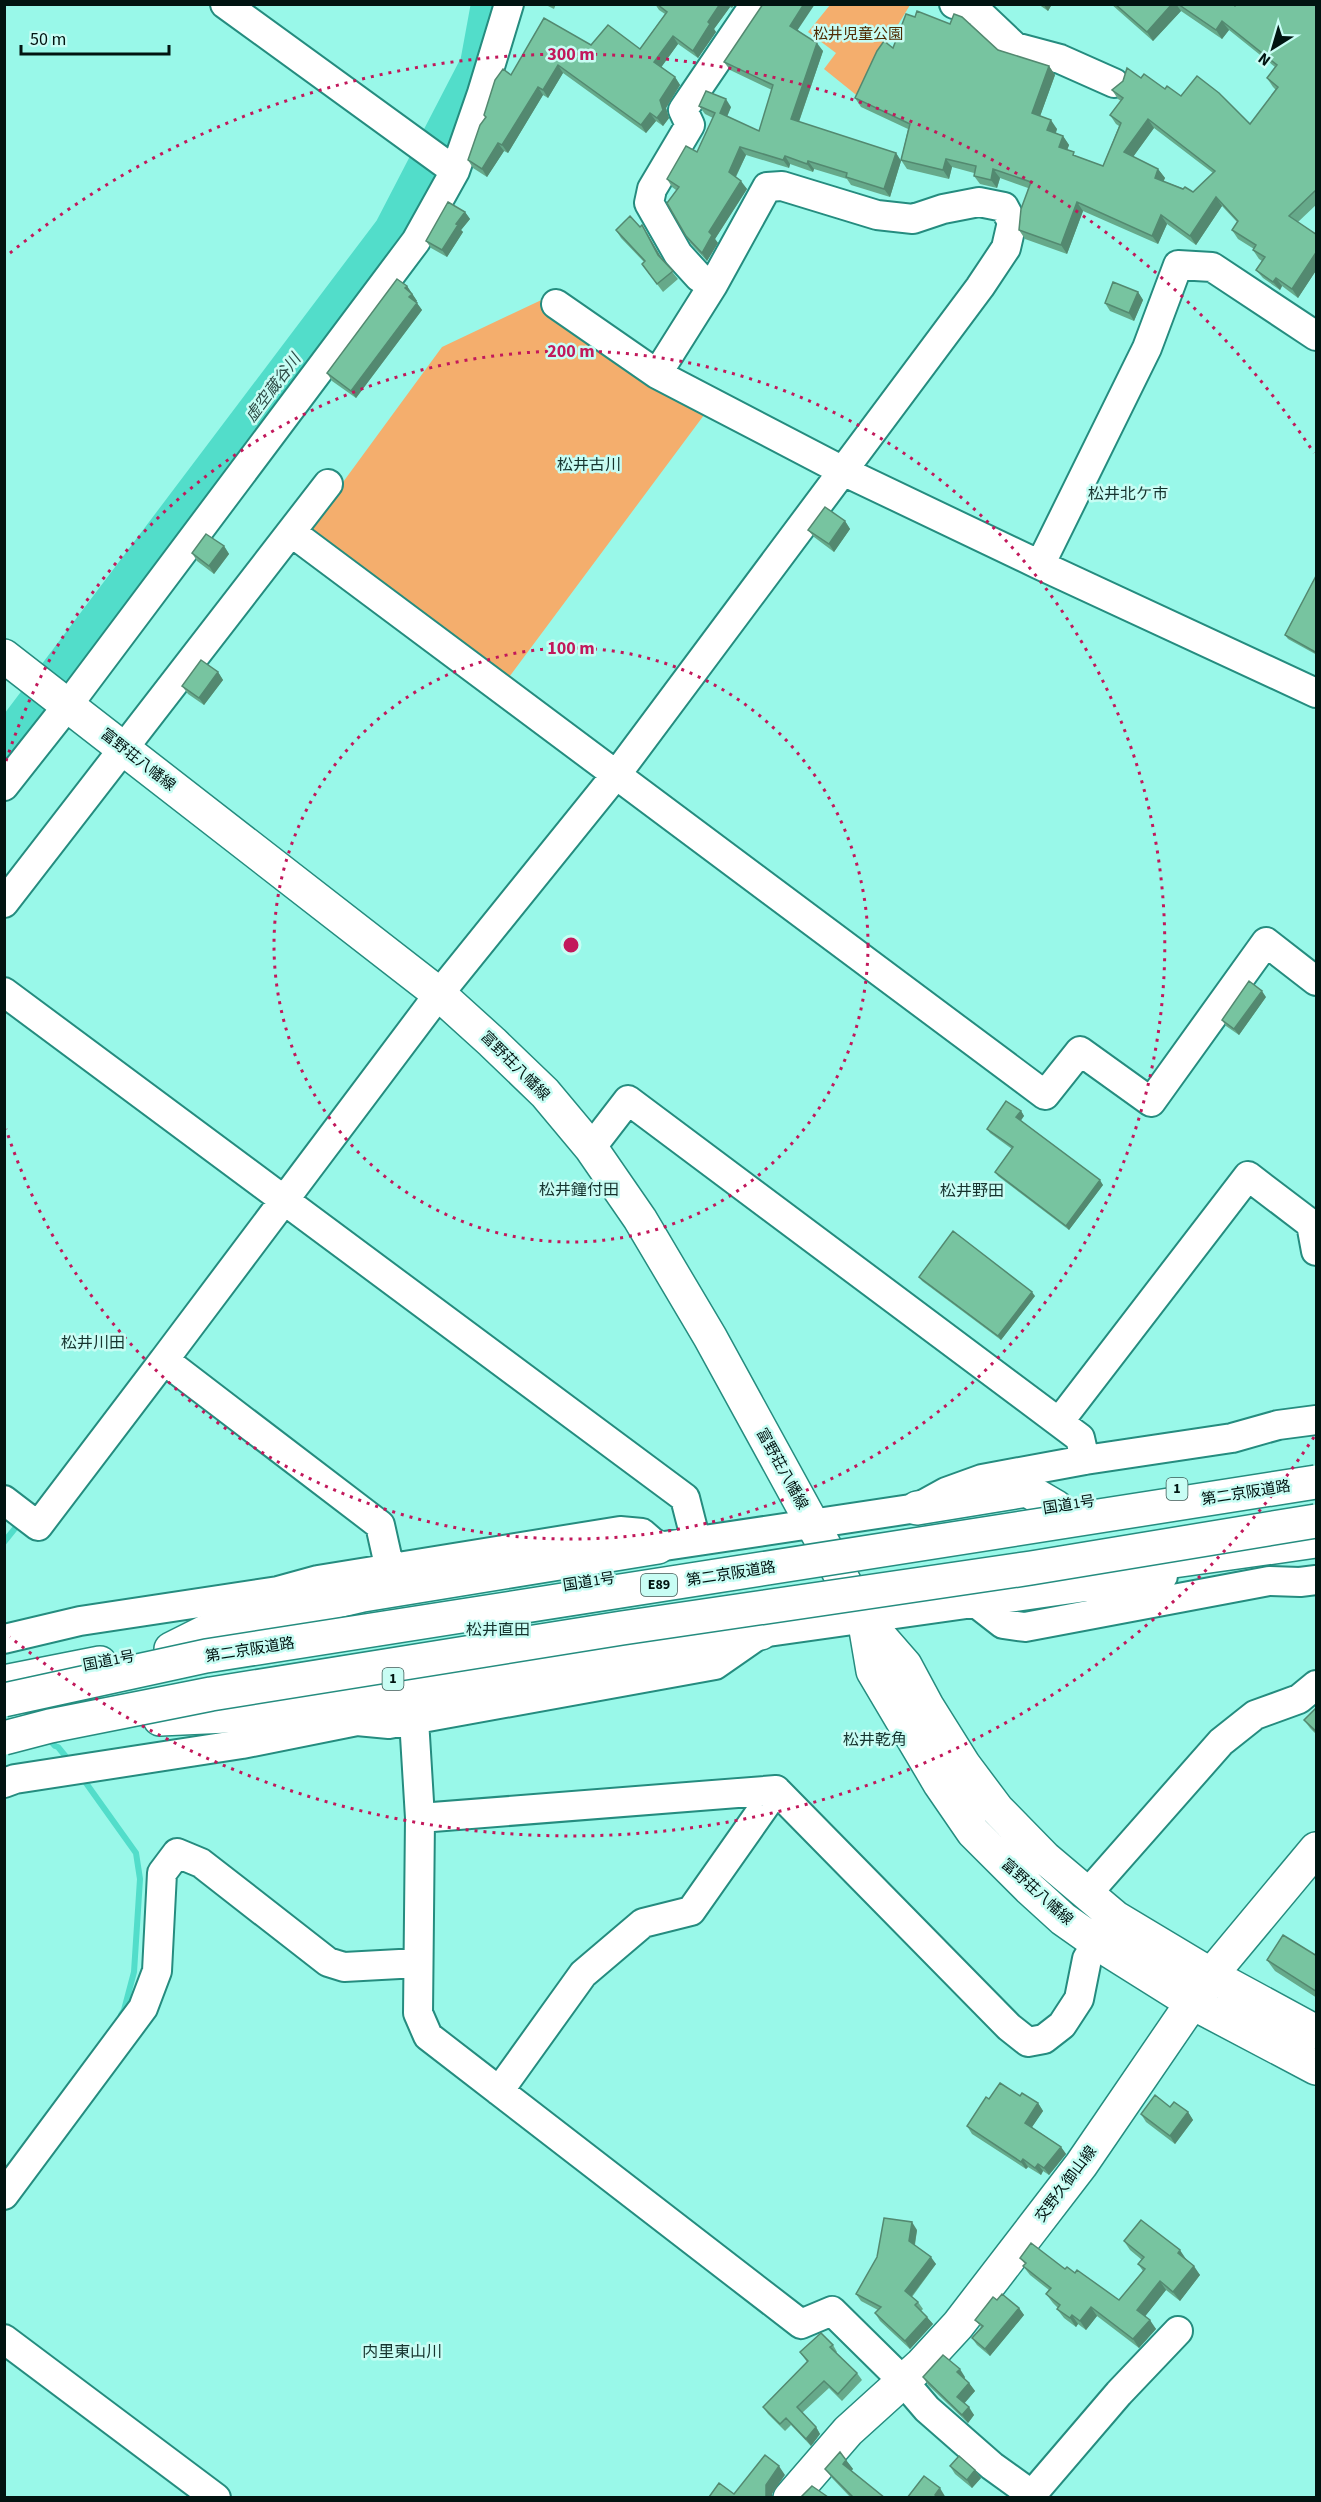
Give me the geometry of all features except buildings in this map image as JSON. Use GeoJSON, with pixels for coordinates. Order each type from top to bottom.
{"type":"FeatureCollection","features":[{"type":"Feature","properties":{"kind":"main road","name":"富野荘八幡線"},"geometry":{"type":"LineString","coordinates":[[4,656],[439,994],[545,1093],[591,1148],[640,1219],[864,1618],[905,1665],[927,1706],[958,1755],[997,1809],[1045,1858],[1116,1918],[1211,1975],[1317,2032]]}},
{"type":"Feature","properties":{"kind":"main road","name":"国道1号"},"geometry":{"type":"LineString","coordinates":[[4,1682],[171,1648],[1317,1467]]}},
{"type":"Feature","properties":{"kind":"main road","name":"第二京阪道路"},"geometry":{"type":"LineString","coordinates":[[4,1700],[206,1656],[1317,1482]]}},
{"type":"Feature","properties":{"kind":"main road"},"geometry":{"type":"LineString","coordinates":[[917,1508],[1027,1490],[1047,1509]]}},
{"type":"Feature","properties":{"kind":"main road"},"geometry":{"type":"LineString","coordinates":[[4,1738],[50,1726],[211,1694],[622,1628],[1031,1568],[1317,1521]]}},
{"type":"Feature","properties":{"kind":"main road","name":"1"},"geometry":{"type":"LineString","coordinates":[[4,1753],[199,1710],[627,1642],[1317,1540]]}},
{"type":"Feature","properties":{"kind":"main road"},"geometry":{"type":"LineString","coordinates":[[171,1648],[206,1632],[363,1595],[658,1547]]}},
{"type":"Feature","properties":{"kind":"main road","name":"富野荘八幡線"},"geometry":{"type":"LineString","coordinates":[[864,1618],[873,1671],[940,1784],[973,1832],[1030,1889],[1097,1943],[1191,2002],[1317,2068]]}},
{"type":"Feature","properties":{"kind":"main road"},"geometry":{"type":"LineString","coordinates":[[160,1719],[271,1714],[761,1634]]}},
{"type":"Feature","properties":{"kind":"main road","name":"交野久御山線"},"geometry":{"type":"LineString","coordinates":[[790,2498],[848,2431],[922,2364],[958,2325],[1081,2165],[1211,1975],[1317,1849]]}},
{"type":"Feature","properties":{"kind":"street"},"geometry":{"type":"LineString","coordinates":[[225,4],[454,171]]}},
{"type":"Feature","properties":{"kind":"street"},"geometry":{"type":"LineString","coordinates":[[4,786],[56,696],[416,241],[454,171],[482,93],[509,4]]}},
{"type":"Feature","properties":{"kind":"street"},"geometry":{"type":"LineString","coordinates":[[713,285],[699,277],[678,254],[649,203],[652,189],[690,125],[683,110],[755,4]]}},
{"type":"Feature","properties":{"kind":"street"},"geometry":{"type":"LineString","coordinates":[[971,7],[1015,47],[1060,59],[1114,83]]}},
{"type":"Feature","properties":{"kind":"street"},"geometry":{"type":"LineString","coordinates":[[4,1500],[38,1526],[439,994],[615,775],[981,287],[1006,248],[1012,222],[1004,207],[979,202],[943,209],[913,219],[877,215],[782,186],[767,187],[713,285],[657,374]]}},
{"type":"Feature","properties":{"kind":"street"},"geometry":{"type":"LineString","coordinates":[[1040,565],[1146,348],[1178,265],[1212,267],[1317,336]]}},
{"type":"Feature","properties":{"kind":"street"},"geometry":{"type":"LineString","coordinates":[[555,304],[657,374],[843,471],[1317,693]]}},
{"type":"Feature","properties":{"kind":"street"},"geometry":{"type":"LineString","coordinates":[[4,903],[328,484]]}},
{"type":"Feature","properties":{"kind":"street"},"geometry":{"type":"LineString","coordinates":[[291,532],[1045,1095],[1080,1051],[1151,1102],[1266,942],[1317,981]]}},
{"type":"Feature","properties":{"kind":"street"},"geometry":{"type":"LineString","coordinates":[[4,992],[685,1498],[696,1542]]}},
{"type":"Feature","properties":{"kind":"street"},"geometry":{"type":"LineString","coordinates":[[591,1148],[628,1100],[1080,1438],[1084,1460]]}},
{"type":"Feature","properties":{"kind":"street"},"geometry":{"type":"LineString","coordinates":[[1059,1422],[1248,1176],[1315,1230]]}},
{"type":"Feature","properties":{"kind":"street"},"geometry":{"type":"LineString","coordinates":[[164,1360],[380,1525],[392,1576]]}},
{"type":"Feature","properties":{"kind":"street"},"geometry":{"type":"LineString","coordinates":[[4,1639],[80,1622],[278,1591],[318,1580],[392,1576],[620,1531],[642,1533],[658,1547],[917,1508],[946,1492],[982,1479],[1084,1460],[1232,1438],[1278,1425],[1317,1420]]}},
{"type":"Feature","properties":{"kind":"street"},"geometry":{"type":"LineString","coordinates":[[4,1783],[15,1779],[242,1744],[357,1721],[388,1724],[413,1711],[715,1665],[761,1634],[1317,1553]]}},
{"type":"Feature","properties":{"kind":"street"},"geometry":{"type":"LineString","coordinates":[[976,1603],[1003,1624],[1025,1627],[1269,1581],[1317,1580]]}},
{"type":"Feature","properties":{"kind":"street"},"geometry":{"type":"LineString","coordinates":[[1087,1894],[1221,1742],[1255,1714],[1299,1699],[1317,1685]]}},
{"type":"Feature","properties":{"kind":"street"},"geometry":{"type":"LineString","coordinates":[[413,1711],[420,1818],[418,2013],[428,2036],[801,2324],[832,2311],[903,2381],[927,2409],[1030,2496],[1119,2393],[1178,2331]]}},
{"type":"Feature","properties":{"kind":"street"},"geometry":{"type":"LineString","coordinates":[[776,1790],[1001,2019],[1028,2043],[1044,2039],[1062,2025],[1079,1999],[1087,1959],[1097,1943]]}},
{"type":"Feature","properties":{"kind":"street"},"geometry":{"type":"LineString","coordinates":[[420,1818],[776,1790]]}},
{"type":"Feature","properties":{"kind":"street"},"geometry":{"type":"LineString","coordinates":[[499,2091],[583,1974],[643,1923],[691,1911],[776,1790]]}},
{"type":"Feature","properties":{"kind":"street"},"geometry":{"type":"LineString","coordinates":[[4,2196],[143,2008],[157,1971],[162,1873],[177,1853],[201,1863],[328,1962],[344,1967],[418,1963]]}},
{"type":"Feature","properties":{"kind":"street"},"geometry":{"type":"LineString","coordinates":[[4,2339],[216,2498]]}},
{"type":"Feature","properties":{"kind":"green space","name":"松井児童公園"},"geometry":{"type":"Polygon","coordinates":[[[830,5],[910,5],[875,63],[860,98],[824,69],[836,53],[808,32],[830,5]]]}},
{"type":"Feature","properties":{"kind":"green space"},"geometry":{"type":"Polygon","coordinates":[[[552,295],[710,407],[504,684],[305,534],[442,347],[552,295]]]}},
{"type":"Feature","properties":{"kind":"waterway","name":"虚空蔵谷川"},"geometry":{"type":"LineString","coordinates":[[4,744],[392,230],[478,64],[489,4]]}},
{"type":"Feature","properties":{"kind":"waterway"},"geometry":{"type":"LineString","coordinates":[[4,1542],[21,1521]]}},
{"type":"Feature","properties":{"kind":"waterway"},"geometry":{"type":"LineString","coordinates":[[48,1738],[71,1763]]}},
{"type":"Feature","properties":{"kind":"waterway"},"geometry":{"type":"LineString","coordinates":[[81,1776],[136,1853],[140,1879],[134,1972],[121,2015]]}},
{"type":"Feature","properties":{"kind":"district","name":"松井古川"},"geometry":{"type":"Point","coordinates":[589,465]}},
{"type":"Feature","properties":{"kind":"district","name":"松井北ケ市"},"geometry":{"type":"Point","coordinates":[1128,494]}},
{"type":"Feature","properties":{"kind":"district","name":"松井鐘付田"},"geometry":{"type":"Point","coordinates":[579,1190]}},
{"type":"Feature","properties":{"kind":"district","name":"松井野田"},"geometry":{"type":"Point","coordinates":[972,1191]}},
{"type":"Feature","properties":{"kind":"district","name":"松井川田"},"geometry":{"type":"Point","coordinates":[93,1343]}},
{"type":"Feature","properties":{"kind":"district","name":"松井直田"},"geometry":{"type":"Point","coordinates":[498,1630]}},
{"type":"Feature","properties":{"kind":"district","name":"松井乾角"},"geometry":{"type":"Point","coordinates":[875,1740]}},
{"type":"Feature","properties":{"kind":"district","name":"内里東山川"},"geometry":{"type":"Point","coordinates":[402,2352]}}]}
